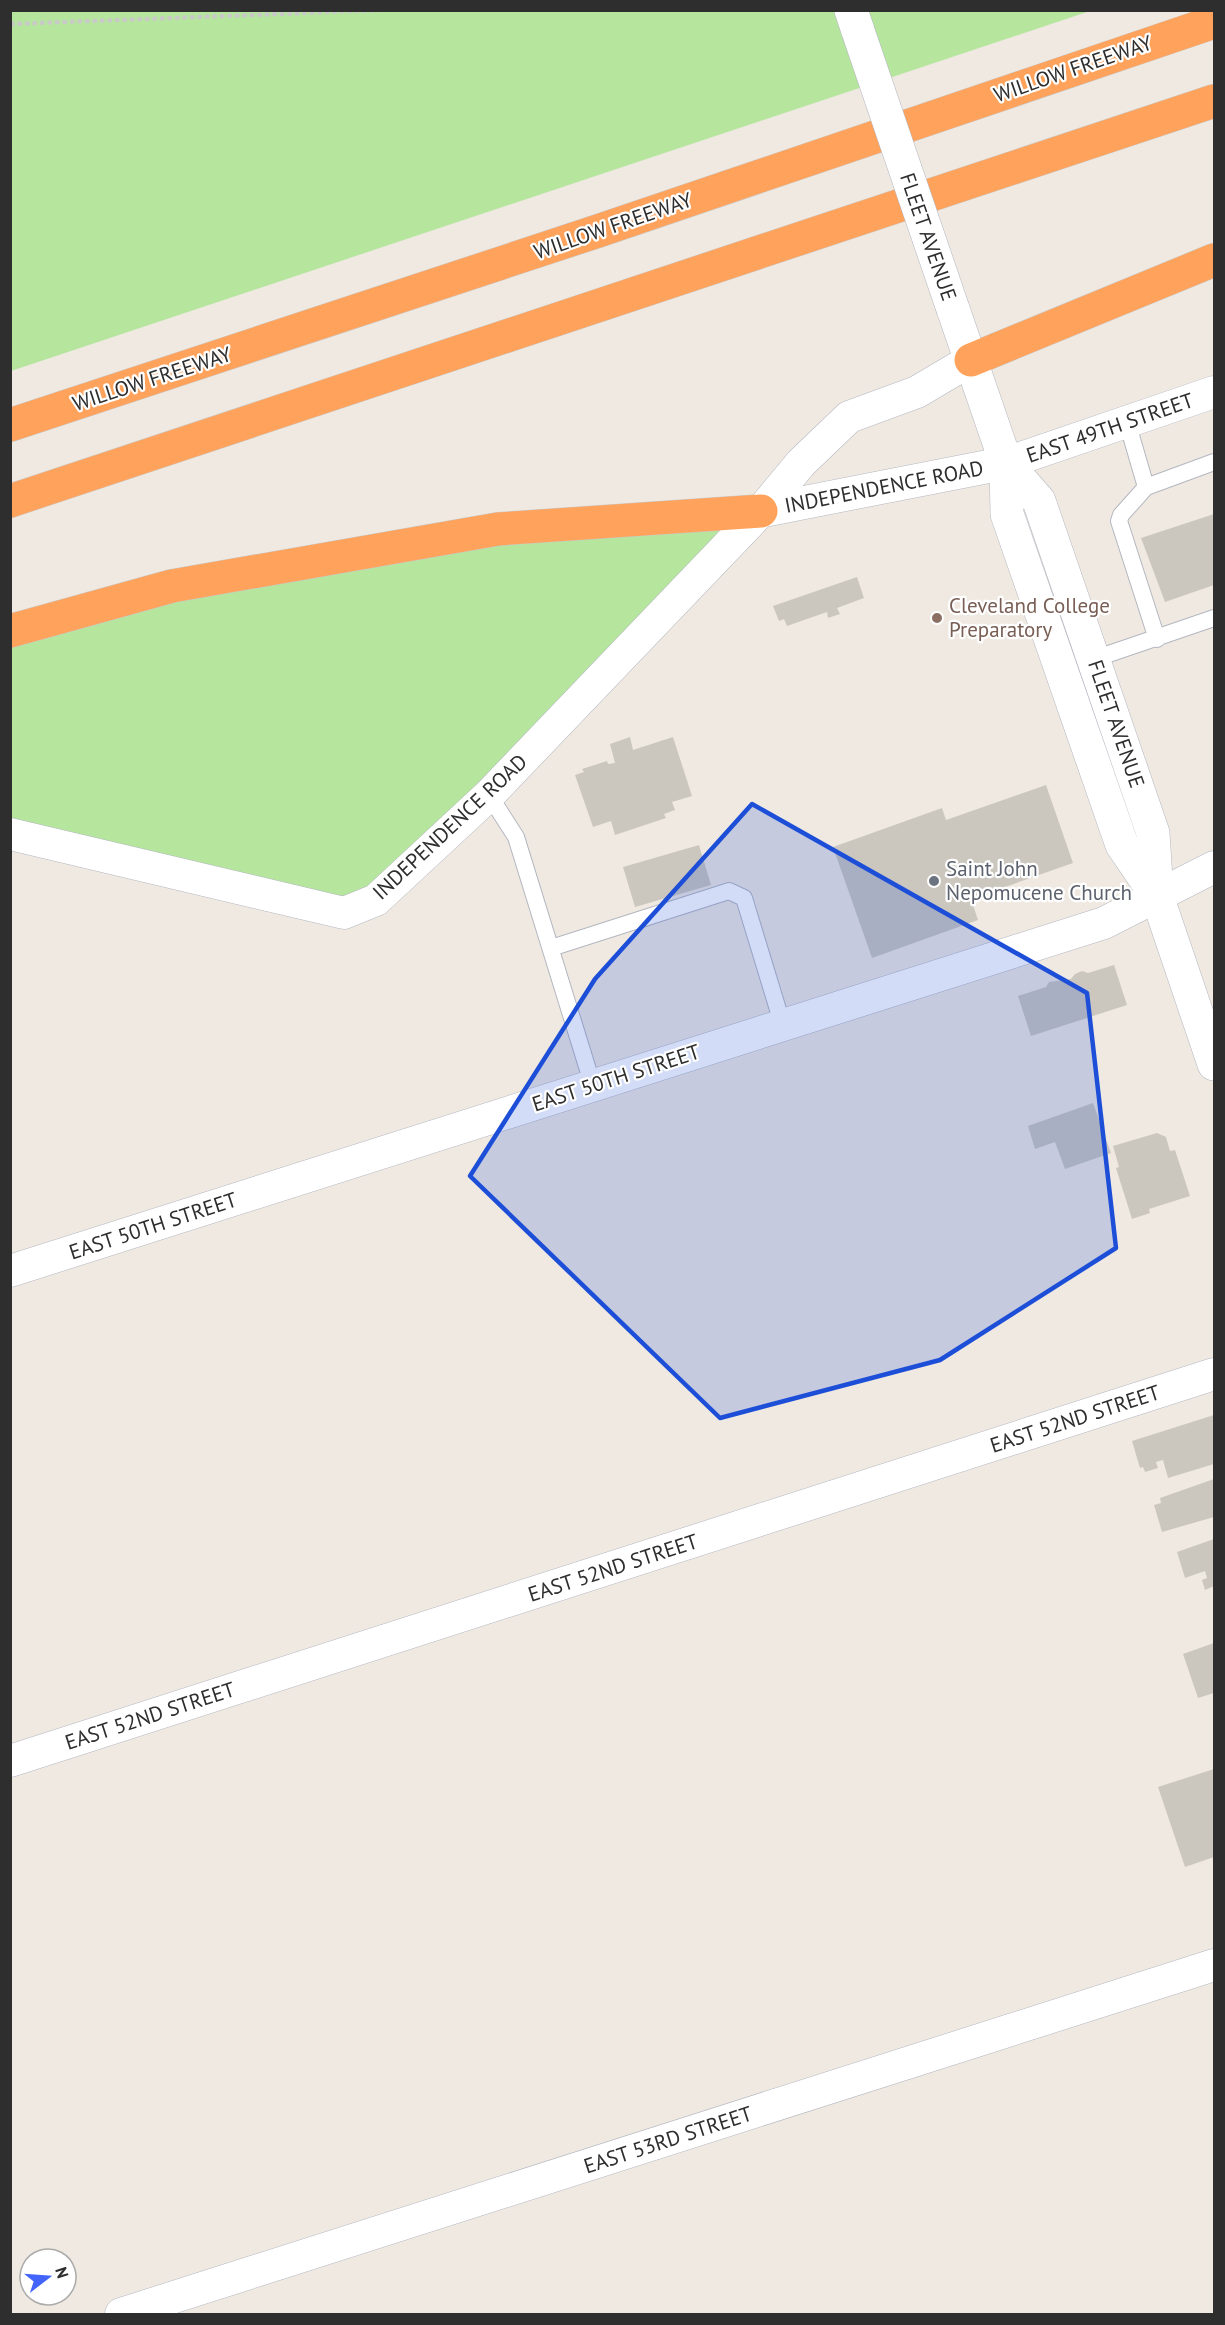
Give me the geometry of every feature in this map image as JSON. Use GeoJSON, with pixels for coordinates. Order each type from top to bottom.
{"type":"FeatureCollection","features":[{"type":"Feature","properties":{"kind":"highway","name":"WILLOW FREEWAY"},"geometry":{"type":"LineString","coordinates":[[10,425],[609,227],[1215,22]]}},
{"type":"Feature","properties":{"kind":"highway"},"geometry":{"type":"LineString","coordinates":[[10,501],[1215,101]]}},
{"type":"Feature","properties":{"kind":"highway"},"geometry":{"type":"LineString","coordinates":[[971,360],[1215,260]]}},
{"type":"Feature","properties":{"kind":"highway"},"geometry":{"type":"LineString","coordinates":[[10,631],[172,586],[498,530],[761,511]]}},
{"type":"Feature","properties":{"kind":"street","name":"FLEET AVENUE"},"geometry":{"type":"LineString","coordinates":[[855,21],[1006,463],[1007,514],[1010,525],[1122,844],[1157,896],[1215,1064]]}},
{"type":"Feature","properties":{"kind":"street","name":"INDEPENDENCE ROAD"},"geometry":{"type":"LineString","coordinates":[[10,834],[344,913],[376,900],[489,795],[761,511],[801,463],[849,417],[917,392],[971,360]]}},
{"type":"Feature","properties":{"kind":"street","name":"EAST 49TH STREET"},"geometry":{"type":"LineString","coordinates":[[1006,463],[1214,393]]}},
{"type":"Feature","properties":{"kind":"street","name":"FLEET AVENUE"},"geometry":{"type":"LineString","coordinates":[[1006,463],[1039,501],[1153,833],[1157,896]]}},
{"type":"Feature","properties":{"kind":"street","name":"INDEPENDENCE ROAD"},"geometry":{"type":"LineString","coordinates":[[761,511],[1006,463]]}},
{"type":"Feature","properties":{"kind":"street","name":"EAST 50TH STREET"},"geometry":{"type":"LineString","coordinates":[[10,1271],[1104,923],[1215,867]]}},
{"type":"Feature","properties":{"kind":"street","name":"EAST 52ND STREET"},"geometry":{"type":"LineString","coordinates":[[10,1761],[1215,1374]]}},
{"type":"Feature","properties":{"kind":"street","name":"EAST 53RD STREET"},"geometry":{"type":"LineString","coordinates":[[122,2314],[1215,1965]]}},
{"type":"Feature","properties":{"kind":"lane"},"geometry":{"type":"LineString","coordinates":[[1127,422],[1146,487]]}},
{"type":"Feature","properties":{"kind":"lane"},"geometry":{"type":"LineString","coordinates":[[1157,639],[1119,521],[1120,515],[1146,487],[1215,462]]}},
{"type":"Feature","properties":{"kind":"lane"},"geometry":{"type":"LineString","coordinates":[[1094,659],[1215,618]]}},
{"type":"Feature","properties":{"kind":"lane"},"geometry":{"type":"LineString","coordinates":[[489,795],[516,837],[593,1086]]}},
{"type":"Feature","properties":{"kind":"lane"},"geometry":{"type":"LineString","coordinates":[[551,948],[729,891],[744,898],[783,1026]]}},
{"type":"Feature","properties":{"kind":"path"},"geometry":{"type":"LineString","coordinates":[[10,24],[388,10]]}},
{"type":"Feature","properties":{"kind":"highlighted area"},"geometry":{"type":"Polygon","coordinates":[[[752,804],[1087,993],[1116,1248],[940,1360],[720,1418],[470,1176],[595,979],[752,804]]]}},
{"type":"Feature","properties":{"kind":"green space"},"geometry":{"type":"Polygon","coordinates":[[[10,11],[1090,11],[11,371],[10,11]]]}},
{"type":"Feature","properties":{"kind":"green space"},"geometry":{"type":"Polygon","coordinates":[[[761,511],[489,795],[344,913],[11,834],[11,631],[172,586],[761,511]]]}},
{"type":"Feature","properties":{"kind":"building"},"geometry":{"type":"Polygon","coordinates":[[[1214,514],[1214,585],[1165,602],[1141,538],[1214,514]]]}},
{"type":"Feature","properties":{"kind":"building"},"geometry":{"type":"Polygon","coordinates":[[[857,577],[864,598],[837,608],[840,614],[828,618],[827,612],[787,626],[784,619],[779,621],[773,606],[857,577]]]}},
{"type":"Feature","properties":{"kind":"building"},"geometry":{"type":"Polygon","coordinates":[[[630,737],[633,750],[673,737],[692,796],[672,802],[675,810],[664,814],[666,818],[615,835],[611,821],[593,827],[575,775],[584,772],[582,769],[607,761],[608,764],[615,763],[610,744],[630,737]]]}},
{"type":"Feature","properties":{"kind":"building","name":"Saint John Nepomucene Church"},"geometry":{"type":"Polygon","coordinates":[[[1046,785],[1073,863],[971,899],[978,920],[872,958],[833,847],[942,808],[946,820],[1046,785]]]}},
{"type":"Feature","properties":{"kind":"building"},"geometry":{"type":"Polygon","coordinates":[[[699,845],[711,885],[635,907],[623,867],[699,845]]]}},
{"type":"Feature","properties":{"kind":"building"},"geometry":{"type":"Polygon","coordinates":[[[1114,965],[1127,1005],[1031,1036],[1018,996],[1046,987],[1049,982],[1071,979],[1082,971],[1088,973],[1114,965]]]}},
{"type":"Feature","properties":{"kind":"building"},"geometry":{"type":"Polygon","coordinates":[[[1093,1103],[1111,1153],[1065,1169],[1055,1142],[1035,1149],[1028,1126],[1093,1103]]]}},
{"type":"Feature","properties":{"kind":"building"},"geometry":{"type":"Polygon","coordinates":[[[1157,1133],[1166,1137],[1170,1151],[1175,1150],[1190,1196],[1149,1209],[1150,1213],[1132,1219],[1116,1168],[1119,1167],[1113,1146],[1157,1133]]]}},
{"type":"Feature","properties":{"kind":"building"},"geometry":{"type":"Polygon","coordinates":[[[1214,1415],[1214,1464],[1168,1478],[1163,1460],[1156,1462],[1158,1468],[1145,1472],[1143,1467],[1140,1468],[1132,1441],[1214,1415]]]}},
{"type":"Feature","properties":{"kind":"building"},"geometry":{"type":"Polygon","coordinates":[[[1214,1479],[1214,1517],[1162,1532],[1154,1505],[1161,1503],[1160,1498],[1214,1479]]]}},
{"type":"Feature","properties":{"kind":"building"},"geometry":{"type":"Polygon","coordinates":[[[1214,1539],[1214,1586],[1205,1590],[1202,1580],[1207,1578],[1205,1571],[1185,1578],[1177,1552],[1214,1539]]]}},
{"type":"Feature","properties":{"kind":"building"},"geometry":{"type":"Polygon","coordinates":[[[1214,1643],[1214,1693],[1198,1698],[1183,1654],[1214,1643]]]}},
{"type":"Feature","properties":{"kind":"building"},"geometry":{"type":"Polygon","coordinates":[[[1214,1769],[1214,1857],[1185,1867],[1158,1787],[1214,1769]]]}},
{"type":"Feature","properties":{"kind":"place","name":"Cleveland College Preparatory"},"geometry":{"type":"Point","coordinates":[937,618]}},
{"type":"Feature","properties":{"kind":"place","name":"Saint John Nepomucene Church"},"geometry":{"type":"Point","coordinates":[934,881]}}]}
